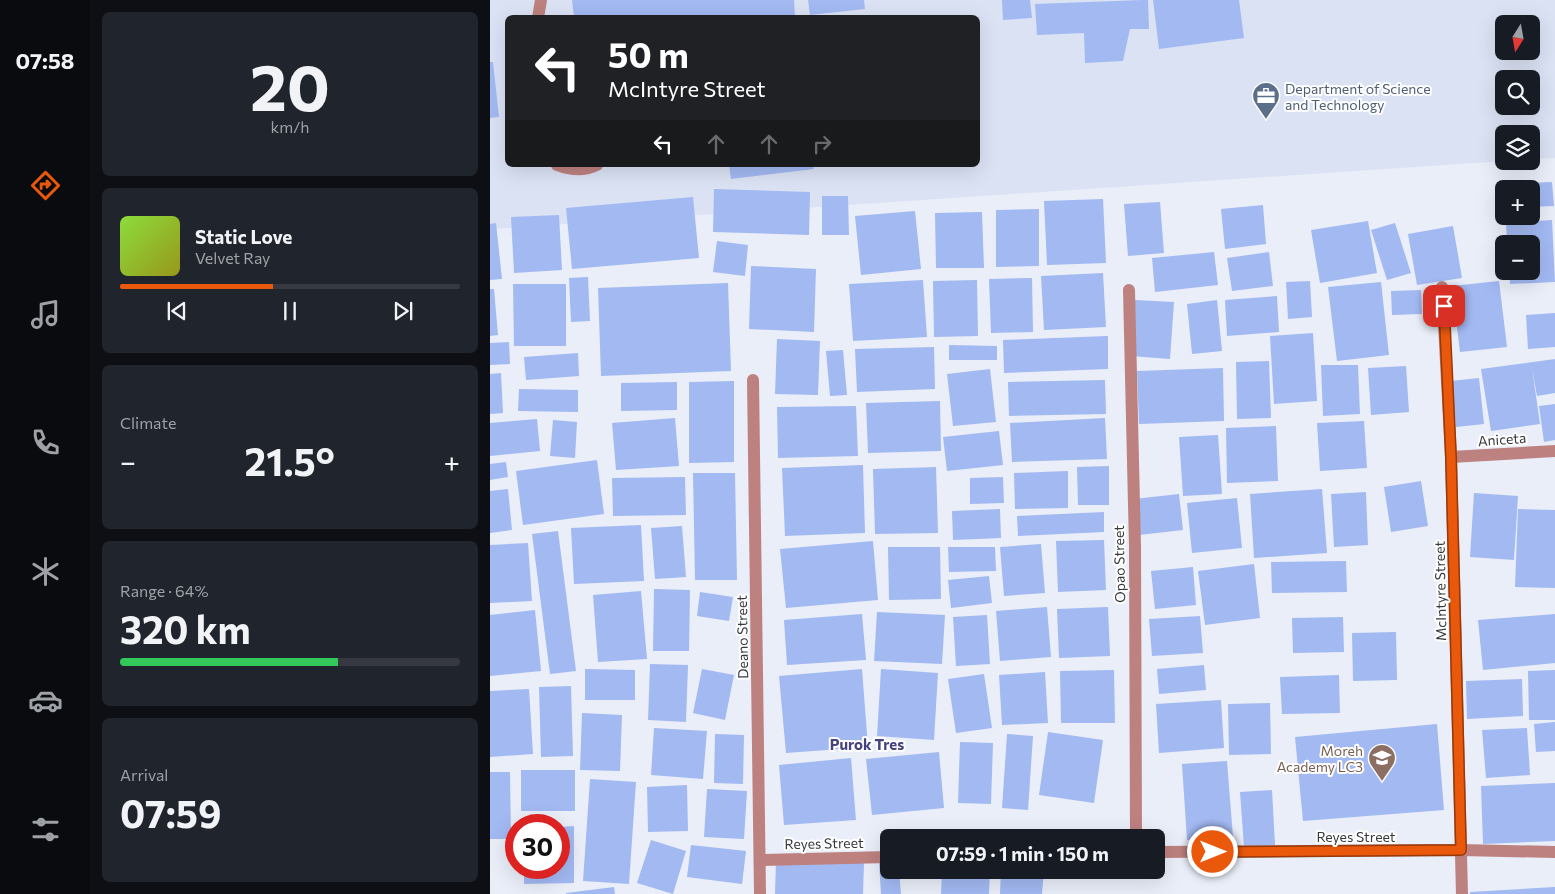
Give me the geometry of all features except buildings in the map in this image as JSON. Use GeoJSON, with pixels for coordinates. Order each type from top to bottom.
{"type":"FeatureCollection","features":[{"type":"Feature","properties":{"kind":"street"},"geometry":{"type":"LineString","coordinates":[[539,15],[542,0]]}},
{"type":"Feature","properties":{"kind":"street"},"geometry":{"type":"LineString","coordinates":[[563,167],[588,169],[592,167]]}},
{"type":"Feature","properties":{"kind":"street","name":"McIntyre Street"},"geometry":{"type":"LineString","coordinates":[[1442,287],[1451,457],[1462,894]]}},
{"type":"Feature","properties":{"kind":"street","name":"Opao Street"},"geometry":{"type":"LineString","coordinates":[[1128,290],[1134,547],[1136,829]]}},
{"type":"Feature","properties":{"kind":"street","name":"Deano Street"},"geometry":{"type":"LineString","coordinates":[[753,380],[760,894]]}},
{"type":"Feature","properties":{"kind":"street","name":"Aniceta"},"geometry":{"type":"LineString","coordinates":[[1451,457],[1555,450]]}},
{"type":"Feature","properties":{"kind":"street","name":"Reyes Street"},"geometry":{"type":"LineString","coordinates":[[1165,852],[1461,850],[1555,852]]}},
{"type":"Feature","properties":{"kind":"street","name":"Reyes Street"},"geometry":{"type":"LineString","coordinates":[[760,860],[880,857]]}},
{"type":"Feature","properties":{"kind":"shaded area","name":"Department of Science and Technology"},"geometry":{"type":"Polygon","coordinates":[[[490,0],[1555,0],[1555,158],[1540,159],[1540,125],[1495,125],[1495,162],[490,229],[490,0]]]}},
{"type":"Feature","properties":{"kind":"place","name":"Department of Science and Technology"},"geometry":{"type":"Point","coordinates":[1266,120]}},
{"type":"Feature","properties":{"kind":"place","name":"Moreh Academy LC3"},"geometry":{"type":"Point","coordinates":[1382,782]}},
{"type":"Feature","properties":{"kind":"district","name":"Purok Tres"},"geometry":{"type":"Point","coordinates":[867,744]}},
{"type":"Feature","properties":{"kind":"route"},"geometry":{"type":"LineString","coordinates":[[1213,852],[1461,850],[1451,457],[1444,306]]}}]}
